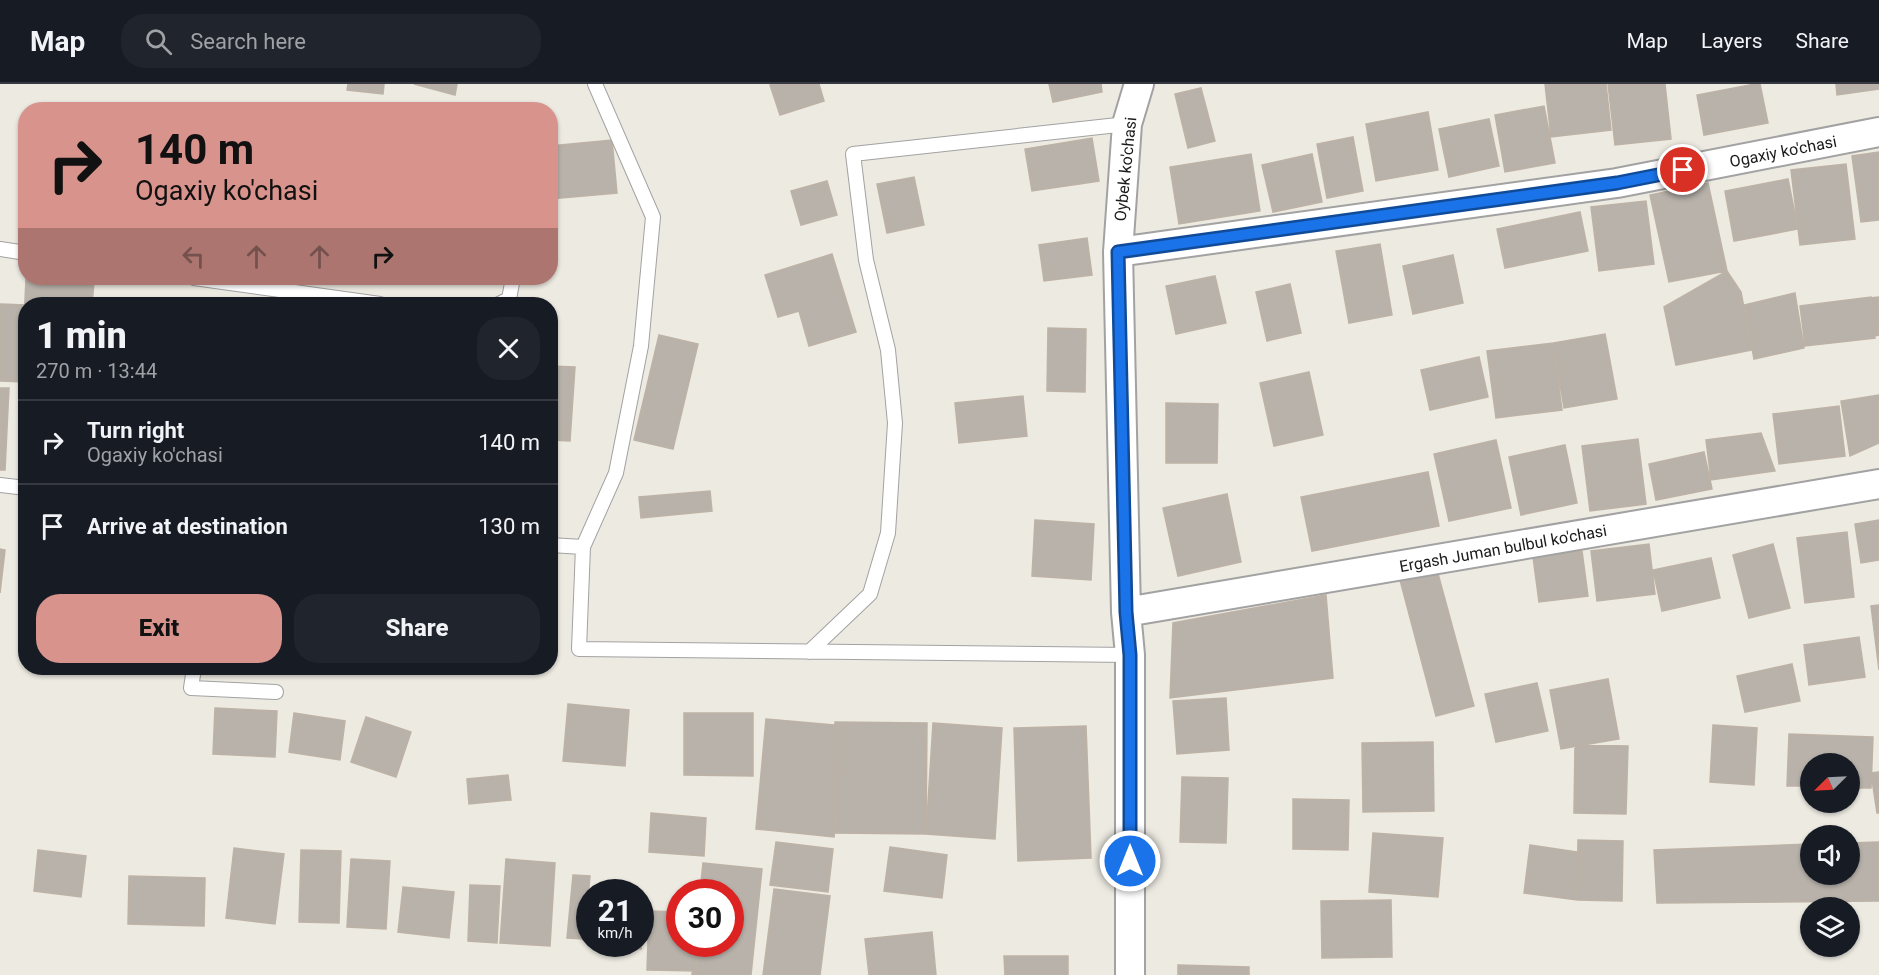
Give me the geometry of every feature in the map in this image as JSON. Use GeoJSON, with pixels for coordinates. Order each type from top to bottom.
{"type":"FeatureCollection","features":[{"type":"Feature","properties":{"kind":"street","name":"Oybek ko'chasi"},"geometry":{"type":"LineString","coordinates":[[1130,975],[1130,655],[1126,612],[1118,252],[1127,124],[1139,84]]}},
{"type":"Feature","properties":{"kind":"street","name":"Ogaxiy ko'chasi"},"geometry":{"type":"LineString","coordinates":[[1118,252],[1617,183],[1879,132]]}},
{"type":"Feature","properties":{"kind":"street","name":"Ergash Juman bulbul ko'chasi"},"geometry":{"type":"LineString","coordinates":[[1126,612],[1879,484]]}},
{"type":"Feature","properties":{"kind":"lane"},"geometry":{"type":"LineString","coordinates":[[594,84],[653,217],[641,346],[616,473],[583,547],[579,649],[1130,655]]}},
{"type":"Feature","properties":{"kind":"lane"},"geometry":{"type":"LineString","coordinates":[[809,652],[870,594],[888,533],[894,412],[888,350],[866,260],[853,154],[1127,124]]}},
{"type":"Feature","properties":{"kind":"lane"},"geometry":{"type":"LineString","coordinates":[[0,249],[18,252]]}},
{"type":"Feature","properties":{"kind":"lane"},"geometry":{"type":"LineString","coordinates":[[244,285],[330,297]]}},
{"type":"Feature","properties":{"kind":"lane"},"geometry":{"type":"LineString","coordinates":[[0,485],[18,488]]}},
{"type":"Feature","properties":{"kind":"lane"},"geometry":{"type":"LineString","coordinates":[[558,545],[583,547]]}},
{"type":"Feature","properties":{"kind":"lane"},"geometry":{"type":"LineString","coordinates":[[193,675],[191,688],[276,692]]}},
{"type":"Feature","properties":{"kind":"building"},"geometry":{"type":"Polygon","coordinates":[[[348,84],[384,84],[383,94],[347,90],[348,84]]]}},
{"type":"Feature","properties":{"kind":"building"},"geometry":{"type":"Polygon","coordinates":[[[414,84],[457,84],[455,95],[414,84]]]}},
{"type":"Feature","properties":{"kind":"building"},"geometry":{"type":"Polygon","coordinates":[[[819,84],[824,101],[780,115],[770,85],[819,84]]]}},
{"type":"Feature","properties":{"kind":"building"},"geometry":{"type":"Polygon","coordinates":[[[1049,84],[1101,84],[1102,92],[1053,102],[1049,84]]]}},
{"type":"Feature","properties":{"kind":"building"},"geometry":{"type":"Polygon","coordinates":[[[1545,84],[1606,84],[1611,130],[1551,137],[1545,84]]]}},
{"type":"Feature","properties":{"kind":"building"},"geometry":{"type":"Polygon","coordinates":[[[1608,84],[1665,84],[1671,139],[1615,145],[1608,84]]]}},
{"type":"Feature","properties":{"kind":"building"},"geometry":{"type":"Polygon","coordinates":[[[1760,84],[1768,123],[1704,135],[1697,95],[1760,84]]]}},
{"type":"Feature","properties":{"kind":"building"},"geometry":{"type":"Polygon","coordinates":[[[1836,84],[1879,84],[1879,89],[1837,95],[1836,84]]]}},
{"type":"Feature","properties":{"kind":"building"},"geometry":{"type":"Polygon","coordinates":[[[1201,88],[1215,141],[1188,148],[1175,94],[1201,88]]]}},
{"type":"Feature","properties":{"kind":"building"},"geometry":{"type":"Polygon","coordinates":[[[1544,106],[1555,163],[1505,172],[1495,115],[1544,106]]]}},
{"type":"Feature","properties":{"kind":"building"},"geometry":{"type":"Polygon","coordinates":[[[1428,112],[1438,170],[1376,181],[1366,124],[1428,112]]]}},
{"type":"Feature","properties":{"kind":"building"},"geometry":{"type":"Polygon","coordinates":[[[1489,119],[1499,166],[1449,177],[1439,129],[1489,119]]]}},
{"type":"Feature","properties":{"kind":"building"},"geometry":{"type":"Polygon","coordinates":[[[1353,137],[1363,191],[1327,198],[1317,144],[1353,137]]]}},
{"type":"Feature","properties":{"kind":"building"},"geometry":{"type":"Polygon","coordinates":[[[1092,138],[1099,181],[1032,191],[1025,149],[1092,138]]]}},
{"type":"Feature","properties":{"kind":"building"},"geometry":{"type":"Polygon","coordinates":[[[612,140],[617,193],[558,198],[558,145],[612,140]]]}},
{"type":"Feature","properties":{"kind":"building"},"geometry":{"type":"Polygon","coordinates":[[[1879,152],[1879,220],[1861,222],[1852,156],[1879,152]]]}},
{"type":"Feature","properties":{"kind":"building"},"geometry":{"type":"Polygon","coordinates":[[[1251,154],[1260,211],[1179,224],[1170,167],[1251,154]]]}},
{"type":"Feature","properties":{"kind":"building"},"geometry":{"type":"Polygon","coordinates":[[[1312,154],[1322,202],[1273,212],[1262,165],[1312,154]]]}},
{"type":"Feature","properties":{"kind":"building"},"geometry":{"type":"Polygon","coordinates":[[[1846,164],[1855,239],[1800,245],[1791,170],[1846,164]]]}},
{"type":"Feature","properties":{"kind":"building"},"geometry":{"type":"Polygon","coordinates":[[[914,177],[924,225],[887,233],[877,184],[914,177]]]}},
{"type":"Feature","properties":{"kind":"building"},"geometry":{"type":"Polygon","coordinates":[[[1788,179],[1798,229],[1734,241],[1725,191],[1788,179]]]}},
{"type":"Feature","properties":{"kind":"building"},"geometry":{"type":"Polygon","coordinates":[[[827,181],[837,215],[801,225],[791,191],[827,181]]]}},
{"type":"Feature","properties":{"kind":"building"},"geometry":{"type":"Polygon","coordinates":[[[1708,183],[1727,271],[1669,282],[1650,195],[1708,183]]]}},
{"type":"Feature","properties":{"kind":"building"},"geometry":{"type":"Polygon","coordinates":[[[1646,201],[1654,264],[1599,271],[1591,207],[1646,201]]]}},
{"type":"Feature","properties":{"kind":"building"},"geometry":{"type":"Polygon","coordinates":[[[1580,212],[1588,251],[1505,268],[1497,229],[1580,212]]]}},
{"type":"Feature","properties":{"kind":"building"},"geometry":{"type":"Polygon","coordinates":[[[1087,238],[1092,275],[1044,281],[1039,245],[1087,238]]]}},
{"type":"Feature","properties":{"kind":"building"},"geometry":{"type":"Polygon","coordinates":[[[1380,244],[1392,315],[1349,323],[1336,251],[1380,244]]]}},
{"type":"Feature","properties":{"kind":"building"},"geometry":{"type":"Polygon","coordinates":[[[832,254],[856,332],[809,346],[799,311],[778,317],[765,275],[832,254]]]}},
{"type":"Feature","properties":{"kind":"building"},"geometry":{"type":"Polygon","coordinates":[[[1453,255],[1463,303],[1413,314],[1403,266],[1453,255]]]}},
{"type":"Feature","properties":{"kind":"building"},"geometry":{"type":"Polygon","coordinates":[[[1727,271],[1741,292],[1752,350],[1676,365],[1664,307],[1727,271]]]}},
{"type":"Feature","properties":{"kind":"building"},"geometry":{"type":"Polygon","coordinates":[[[1215,276],[1226,323],[1176,334],[1166,286],[1215,276]]]}},
{"type":"Feature","properties":{"kind":"building"},"geometry":{"type":"Polygon","coordinates":[[[1290,284],[1301,333],[1267,341],[1256,292],[1290,284]]]}},
{"type":"Feature","properties":{"kind":"building"},"geometry":{"type":"Polygon","coordinates":[[[26,285],[94,285],[93,297],[25,297],[26,285]]]}},
{"type":"Feature","properties":{"kind":"building"},"geometry":{"type":"Polygon","coordinates":[[[1795,293],[1804,348],[1754,359],[1744,305],[1795,293]]]}},
{"type":"Feature","properties":{"kind":"building"},"geometry":{"type":"Polygon","coordinates":[[[1871,297],[1875,338],[1805,346],[1800,306],[1871,297]]]}},
{"type":"Feature","properties":{"kind":"building"},"geometry":{"type":"Polygon","coordinates":[[[1879,297],[1879,335],[1875,336],[1871,298],[1879,297]]]}},
{"type":"Feature","properties":{"kind":"building"},"geometry":{"type":"Polygon","coordinates":[[[0,304],[18,305],[18,382],[0,381],[0,304]]]}},
{"type":"Feature","properties":{"kind":"building"},"geometry":{"type":"Polygon","coordinates":[[[1048,328],[1086,329],[1085,392],[1047,391],[1048,328]]]}},
{"type":"Feature","properties":{"kind":"building"},"geometry":{"type":"Polygon","coordinates":[[[1605,334],[1617,399],[1564,408],[1553,343],[1605,334]]]}},
{"type":"Feature","properties":{"kind":"building"},"geometry":{"type":"Polygon","coordinates":[[[659,335],[698,344],[673,449],[634,440],[659,335]]]}},
{"type":"Feature","properties":{"kind":"building"},"geometry":{"type":"Polygon","coordinates":[[[1553,343],[1562,410],[1496,418],[1487,351],[1553,343]]]}},
{"type":"Feature","properties":{"kind":"building"},"geometry":{"type":"Polygon","coordinates":[[[1479,357],[1488,397],[1430,410],[1421,370],[1479,357]]]}},
{"type":"Feature","properties":{"kind":"building"},"geometry":{"type":"Polygon","coordinates":[[[558,366],[575,367],[570,441],[558,440],[558,366]]]}},
{"type":"Feature","properties":{"kind":"building"},"geometry":{"type":"Polygon","coordinates":[[[1309,372],[1323,435],[1274,446],[1260,383],[1309,372]]]}},
{"type":"Feature","properties":{"kind":"building"},"geometry":{"type":"Polygon","coordinates":[[[0,388],[9,388],[5,470],[0,470],[0,388]]]}},
{"type":"Feature","properties":{"kind":"building"},"geometry":{"type":"Polygon","coordinates":[[[1879,395],[1879,443],[1850,456],[1841,401],[1879,395]]]}},
{"type":"Feature","properties":{"kind":"building"},"geometry":{"type":"Polygon","coordinates":[[[1023,396],[1027,436],[959,443],[955,403],[1023,396]]]}},
{"type":"Feature","properties":{"kind":"building"},"geometry":{"type":"Polygon","coordinates":[[[1166,403],[1218,404],[1217,463],[1166,463],[1166,403]]]}},
{"type":"Feature","properties":{"kind":"building"},"geometry":{"type":"Polygon","coordinates":[[[1839,406],[1845,456],[1779,464],[1773,414],[1839,406]]]}},
{"type":"Feature","properties":{"kind":"building"},"geometry":{"type":"Polygon","coordinates":[[[1761,433],[1775,471],[1711,480],[1706,440],[1761,433]]]}},
{"type":"Feature","properties":{"kind":"building"},"geometry":{"type":"Polygon","coordinates":[[[1638,439],[1646,504],[1590,511],[1582,446],[1638,439]]]}},
{"type":"Feature","properties":{"kind":"building"},"geometry":{"type":"Polygon","coordinates":[[[1496,440],[1511,508],[1449,521],[1434,454],[1496,440]]]}},
{"type":"Feature","properties":{"kind":"building"},"geometry":{"type":"Polygon","coordinates":[[[1565,445],[1577,503],[1521,515],[1509,457],[1565,445]]]}},
{"type":"Feature","properties":{"kind":"building"},"geometry":{"type":"Polygon","coordinates":[[[1704,452],[1712,489],[1656,500],[1649,464],[1704,452]]]}},
{"type":"Feature","properties":{"kind":"building"},"geometry":{"type":"Polygon","coordinates":[[[1428,472],[1439,526],[1312,551],[1301,497],[1428,472]]]}},
{"type":"Feature","properties":{"kind":"building"},"geometry":{"type":"Polygon","coordinates":[[[710,491],[712,511],[641,518],[639,497],[710,491]]]}},
{"type":"Feature","properties":{"kind":"building"},"geometry":{"type":"Polygon","coordinates":[[[1227,494],[1241,562],[1178,576],[1163,508],[1227,494]]]}},
{"type":"Feature","properties":{"kind":"building"},"geometry":{"type":"Polygon","coordinates":[[[1035,520],[1094,524],[1091,580],[1032,576],[1035,520]]]}},
{"type":"Feature","properties":{"kind":"building"},"geometry":{"type":"Polygon","coordinates":[[[1879,520],[1879,560],[1861,563],[1855,524],[1879,520]]]}},
{"type":"Feature","properties":{"kind":"building"},"geometry":{"type":"Polygon","coordinates":[[[1847,532],[1854,597],[1805,603],[1797,538],[1847,532]]]}},
{"type":"Feature","properties":{"kind":"building"},"geometry":{"type":"Polygon","coordinates":[[[1649,544],[1655,594],[1597,601],[1591,551],[1649,544]]]}},
{"type":"Feature","properties":{"kind":"building"},"geometry":{"type":"Polygon","coordinates":[[[1773,544],[1790,608],[1749,618],[1733,555],[1773,544]]]}},
{"type":"Feature","properties":{"kind":"building"},"geometry":{"type":"Polygon","coordinates":[[[0,549],[5,550],[0,593],[0,549]]]}},
{"type":"Feature","properties":{"kind":"building"},"geometry":{"type":"Polygon","coordinates":[[[1582,551],[1588,596],[1539,602],[1533,557],[1582,551]]]}},
{"type":"Feature","properties":{"kind":"building"},"geometry":{"type":"Polygon","coordinates":[[[1711,558],[1720,598],[1662,611],[1653,570],[1711,558]]]}},
{"type":"Feature","properties":{"kind":"building"},"geometry":{"type":"Polygon","coordinates":[[[1437,570],[1474,706],[1436,716],[1400,580],[1437,570]]]}},
{"type":"Feature","properties":{"kind":"building"},"geometry":{"type":"Polygon","coordinates":[[[1326,595],[1333,678],[1170,698],[1173,623],[1326,595]]]}},
{"type":"Feature","properties":{"kind":"building"},"geometry":{"type":"Polygon","coordinates":[[[1879,605],[1879,670],[1871,606],[1879,605]]]}},
{"type":"Feature","properties":{"kind":"building"},"geometry":{"type":"Polygon","coordinates":[[[1859,637],[1865,677],[1809,685],[1804,645],[1859,637]]]}},
{"type":"Feature","properties":{"kind":"building"},"geometry":{"type":"Polygon","coordinates":[[[1792,664],[1800,701],[1745,712],[1737,676],[1792,664]]]}},
{"type":"Feature","properties":{"kind":"building"},"geometry":{"type":"Polygon","coordinates":[[[1608,679],[1619,739],[1561,749],[1550,690],[1608,679]]]}},
{"type":"Feature","properties":{"kind":"building"},"geometry":{"type":"Polygon","coordinates":[[[1537,683],[1548,731],[1496,742],[1485,694],[1537,683]]]}},
{"type":"Feature","properties":{"kind":"building"},"geometry":{"type":"Polygon","coordinates":[[[1226,698],[1229,750],[1177,754],[1173,701],[1226,698]]]}},
{"type":"Feature","properties":{"kind":"building"},"geometry":{"type":"Polygon","coordinates":[[[568,704],[629,710],[625,766],[563,761],[568,704]]]}},
{"type":"Feature","properties":{"kind":"building"},"geometry":{"type":"Polygon","coordinates":[[[215,708],[277,711],[275,757],[213,754],[215,708]]]}},
{"type":"Feature","properties":{"kind":"building"},"geometry":{"type":"Polygon","coordinates":[[[294,713],[345,721],[340,760],[289,752],[294,713]]]}},
{"type":"Feature","properties":{"kind":"building"},"geometry":{"type":"Polygon","coordinates":[[[684,713],[753,713],[753,776],[684,775],[684,713]]]}},
{"type":"Feature","properties":{"kind":"building"},"geometry":{"type":"Polygon","coordinates":[[[366,717],[411,732],[396,777],[351,762],[366,717]]]}},
{"type":"Feature","properties":{"kind":"building"},"geometry":{"type":"Polygon","coordinates":[[[766,719],[845,726],[834,837],[756,829],[766,719]]]}},
{"type":"Feature","properties":{"kind":"building"},"geometry":{"type":"Polygon","coordinates":[[[835,722],[927,723],[926,834],[834,833],[835,722]]]}},
{"type":"Feature","properties":{"kind":"building"},"geometry":{"type":"Polygon","coordinates":[[[933,723],[1002,728],[995,839],[926,834],[933,723]]]}},
{"type":"Feature","properties":{"kind":"building"},"geometry":{"type":"Polygon","coordinates":[[[1713,725],[1757,728],[1754,785],[1710,782],[1713,725]]]}},
{"type":"Feature","properties":{"kind":"building"},"geometry":{"type":"Polygon","coordinates":[[[1086,726],[1091,858],[1018,861],[1014,728],[1086,726]]]}},
{"type":"Feature","properties":{"kind":"building"},"geometry":{"type":"Polygon","coordinates":[[[1789,734],[1873,737],[1871,788],[1860,788],[1860,753],[1800,753],[1800,786],[1787,786],[1789,734]]]}},
{"type":"Feature","properties":{"kind":"building"},"geometry":{"type":"Polygon","coordinates":[[[1433,742],[1434,811],[1363,812],[1362,743],[1433,742]]]}},
{"type":"Feature","properties":{"kind":"building"},"geometry":{"type":"Polygon","coordinates":[[[1575,745],[1628,746],[1626,814],[1574,813],[1575,745]]]}},
{"type":"Feature","properties":{"kind":"building"},"geometry":{"type":"Polygon","coordinates":[[[1879,772],[1879,813],[1877,813],[1871,773],[1879,772]]]}},
{"type":"Feature","properties":{"kind":"building"},"geometry":{"type":"Polygon","coordinates":[[[508,775],[511,800],[469,804],[467,779],[508,775]]]}},
{"type":"Feature","properties":{"kind":"building"},"geometry":{"type":"Polygon","coordinates":[[[1182,777],[1228,778],[1226,843],[1180,842],[1182,777]]]}},
{"type":"Feature","properties":{"kind":"building"},"geometry":{"type":"Polygon","coordinates":[[[1293,799],[1349,800],[1348,850],[1293,849],[1293,799]]]}},
{"type":"Feature","properties":{"kind":"building"},"geometry":{"type":"Polygon","coordinates":[[[651,813],[706,818],[704,856],[649,852],[651,813]]]}},
{"type":"Feature","properties":{"kind":"building"},"geometry":{"type":"Polygon","coordinates":[[[1373,833],[1443,838],[1438,897],[1369,892],[1373,833]]]}},
{"type":"Feature","properties":{"kind":"building"},"geometry":{"type":"Polygon","coordinates":[[[1578,840],[1623,841],[1622,901],[1577,900],[1578,840]]]}},
{"type":"Feature","properties":{"kind":"building"},"geometry":{"type":"Polygon","coordinates":[[[776,842],[833,849],[828,892],[770,885],[776,842]]]}},
{"type":"Feature","properties":{"kind":"building"},"geometry":{"type":"Polygon","coordinates":[[[1879,842],[1879,901],[1860,901],[1860,897],[1800,897],[1800,902],[1657,903],[1654,850],[1800,844],[1800,885],[1860,885],[1860,843],[1879,842]]]}},
{"type":"Feature","properties":{"kind":"building"},"geometry":{"type":"Polygon","coordinates":[[[1530,845],[1583,853],[1577,900],[1524,893],[1530,845]]]}},
{"type":"Feature","properties":{"kind":"building"},"geometry":{"type":"Polygon","coordinates":[[[890,847],[947,855],[942,898],[884,891],[890,847]]]}},
{"type":"Feature","properties":{"kind":"building"},"geometry":{"type":"Polygon","coordinates":[[[234,848],[284,854],[275,924],[226,918],[234,848]]]}},
{"type":"Feature","properties":{"kind":"building"},"geometry":{"type":"Polygon","coordinates":[[[38,850],[86,856],[81,897],[34,891],[38,850]]]}},
{"type":"Feature","properties":{"kind":"building"},"geometry":{"type":"Polygon","coordinates":[[[301,850],[341,851],[339,923],[299,922],[301,850]]]}},
{"type":"Feature","properties":{"kind":"building"},"geometry":{"type":"Polygon","coordinates":[[[351,859],[390,861],[386,929],[347,927],[351,859]]]}},
{"type":"Feature","properties":{"kind":"building"},"geometry":{"type":"Polygon","coordinates":[[[506,859],[555,863],[550,946],[500,943],[506,859]]]}},
{"type":"Feature","properties":{"kind":"building"},"geometry":{"type":"Polygon","coordinates":[[[703,863],[762,869],[751,975],[692,975],[694,957],[744,957],[744,879],[701,879],[703,863]]]}},
{"type":"Feature","properties":{"kind":"building"},"geometry":{"type":"Polygon","coordinates":[[[573,875],[590,876],[590,879],[576,879],[576,939],[567,938],[573,875]]]}},
{"type":"Feature","properties":{"kind":"building"},"geometry":{"type":"Polygon","coordinates":[[[129,876],[205,878],[204,926],[128,924],[129,876]]]}},
{"type":"Feature","properties":{"kind":"building"},"geometry":{"type":"Polygon","coordinates":[[[470,885],[500,886],[497,943],[468,941],[470,885]]]}},
{"type":"Feature","properties":{"kind":"building"},"geometry":{"type":"Polygon","coordinates":[[[403,887],[454,892],[449,938],[398,932],[403,887]]]}},
{"type":"Feature","properties":{"kind":"building"},"geometry":{"type":"Polygon","coordinates":[[[774,889],[830,896],[820,975],[763,975],[774,889]]]}},
{"type":"Feature","properties":{"kind":"building"},"geometry":{"type":"Polygon","coordinates":[[[1391,900],[1392,957],[1322,958],[1321,901],[1391,900]]]}},
{"type":"Feature","properties":{"kind":"building"},"geometry":{"type":"Polygon","coordinates":[[[654,911],[666,912],[666,957],[697,957],[697,971],[647,970],[647,957],[654,957],[654,911]]]}},
{"type":"Feature","properties":{"kind":"building"},"geometry":{"type":"Polygon","coordinates":[[[932,932],[936,975],[869,975],[865,939],[932,932]]]}},
{"type":"Feature","properties":{"kind":"building"},"geometry":{"type":"Polygon","coordinates":[[[1004,956],[1068,956],[1068,975],[1005,975],[1004,956]]]}},
{"type":"Feature","properties":{"kind":"building"},"geometry":{"type":"Polygon","coordinates":[[[1178,965],[1249,967],[1249,975],[1178,975],[1178,965]]]}},
{"type":"Feature","properties":{"kind":"route"},"geometry":{"type":"LineString","coordinates":[[1130,861],[1130,655],[1126,612],[1118,252],[1617,183],[1683,170]]}}]}
